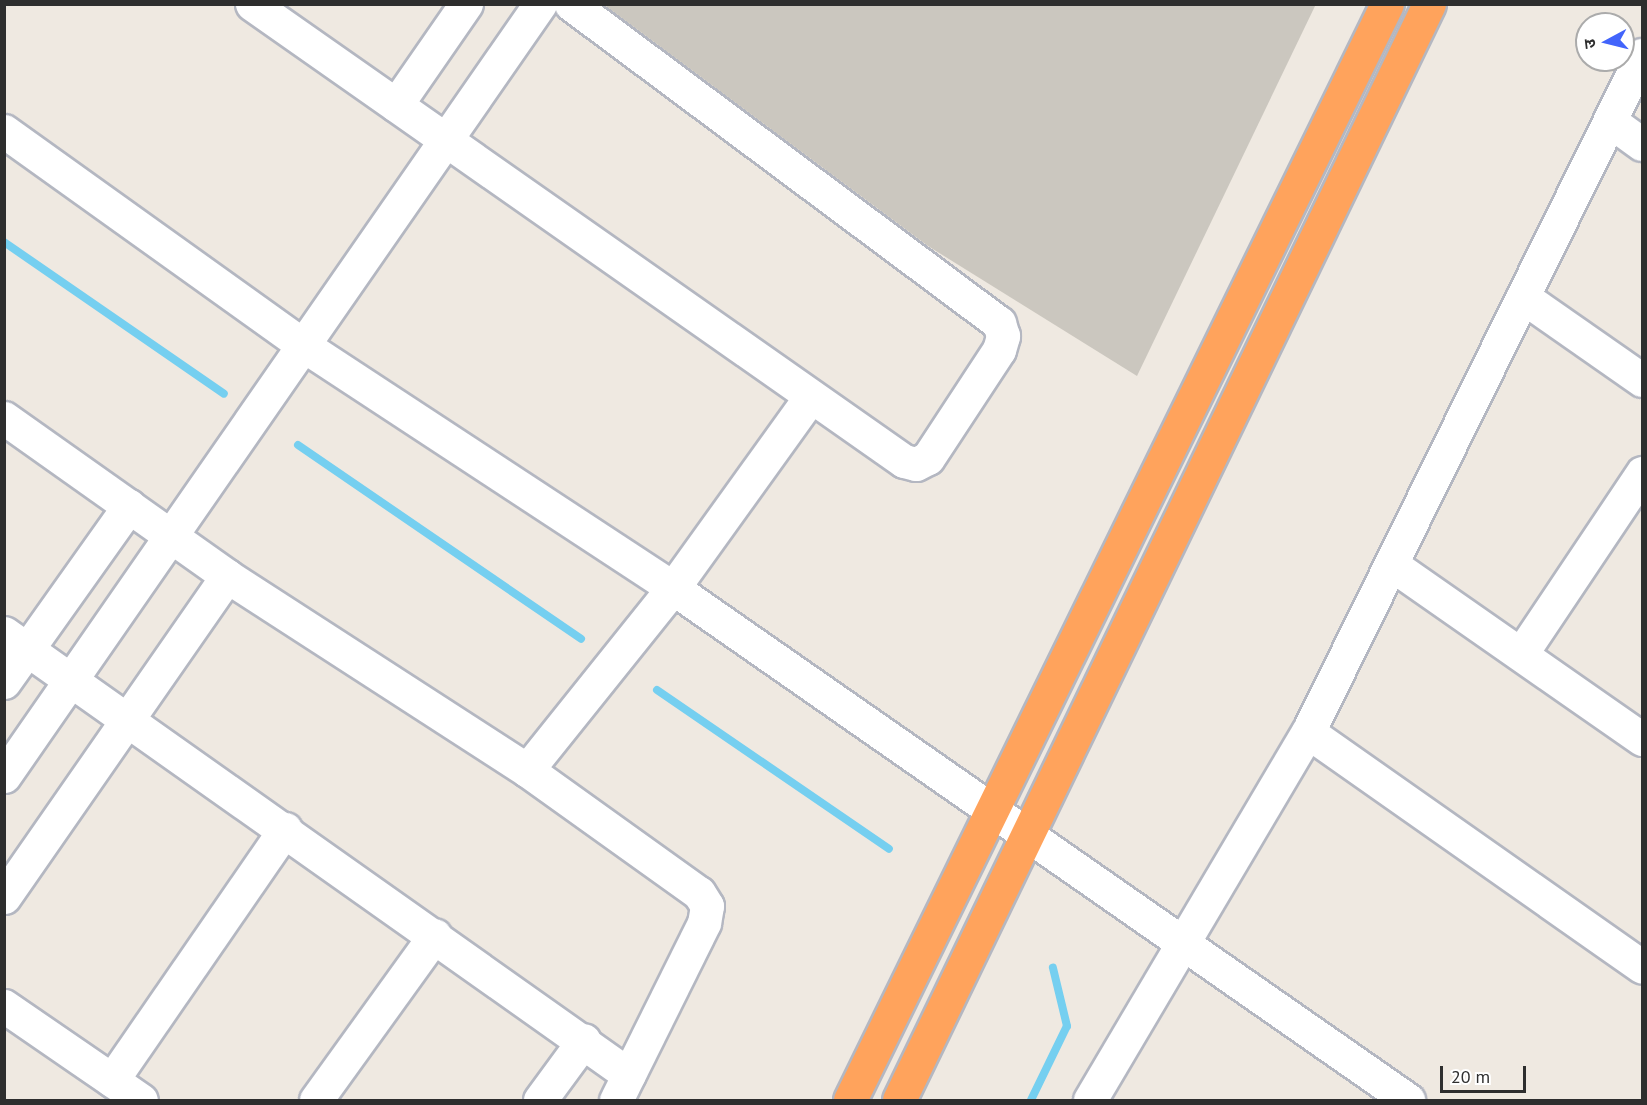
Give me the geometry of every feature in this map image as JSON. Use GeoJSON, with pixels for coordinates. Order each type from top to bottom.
{"type":"FeatureCollection","features":[{"type":"Feature","properties":{"kind":"highway"},"geometry":{"type":"LineString","coordinates":[[850,1101],[1387,4]]}},
{"type":"Feature","properties":{"kind":"highway"},"geometry":{"type":"LineString","coordinates":[[899,1101],[1428,4]]}},
{"type":"Feature","properties":{"kind":"street"},"geometry":{"type":"LineString","coordinates":[[252,4],[810,398],[904,461],[916,464],[928,458],[999,350],[1003,336],[999,323],[571,4]]}},
{"type":"Feature","properties":{"kind":"street"},"geometry":{"type":"LineString","coordinates":[[396,105],[466,4]]}},
{"type":"Feature","properties":{"kind":"street"},"geometry":{"type":"LineString","coordinates":[[4,776],[74,680],[306,346],[540,4]]}},
{"type":"Feature","properties":{"kind":"street"},"geometry":{"type":"LineString","coordinates":[[1090,1101],[1308,732],[1642,56]]}},
{"type":"Feature","properties":{"kind":"street"},"geometry":{"type":"LineString","coordinates":[[1610,121],[1642,144]]}},
{"type":"Feature","properties":{"kind":"street"},"geometry":{"type":"LineString","coordinates":[[4,131],[306,346],[673,588],[1408,1101]]}},
{"type":"Feature","properties":{"kind":"street"},"geometry":{"type":"LineString","coordinates":[[1523,297],[1642,380]]}},
{"type":"Feature","properties":{"kind":"street"},"geometry":{"type":"LineString","coordinates":[[527,770],[673,588],[810,398]]}},
{"type":"Feature","properties":{"kind":"street"},"geometry":{"type":"LineString","coordinates":[[4,418],[227,576],[527,770],[686,883],[707,906],[704,923],[623,1088],[584,1040],[16,641]]}},
{"type":"Feature","properties":{"kind":"street"},"geometry":{"type":"LineString","coordinates":[[1521,654],[1642,473]]}},
{"type":"Feature","properties":{"kind":"street"},"geometry":{"type":"LineString","coordinates":[[4,682],[16,641],[129,506]]}},
{"type":"Feature","properties":{"kind":"street"},"geometry":{"type":"LineString","coordinates":[[1391,564],[1642,739]]}},
{"type":"Feature","properties":{"kind":"street"},"geometry":{"type":"LineString","coordinates":[[4,897],[227,576]]}},
{"type":"Feature","properties":{"kind":"street"},"geometry":{"type":"LineString","coordinates":[[1308,732],[1642,967]]}},
{"type":"Feature","properties":{"kind":"street"},"geometry":{"type":"LineString","coordinates":[[112,1080],[285,829]]}},
{"type":"Feature","properties":{"kind":"street"},"geometry":{"type":"LineString","coordinates":[[315,1101],[435,935]]}},
{"type":"Feature","properties":{"kind":"street"},"geometry":{"type":"LineString","coordinates":[[4,1006],[141,1101]]}},
{"type":"Feature","properties":{"kind":"street"},"geometry":{"type":"LineString","coordinates":[[540,1101],[584,1040]]}},
{"type":"Feature","properties":{"kind":"building"},"geometry":{"type":"Polygon","coordinates":[[[603,4],[1316,4],[1137,376],[928,246],[603,4]]]}},
{"type":"Feature","properties":{"kind":"waterway"},"geometry":{"type":"LineString","coordinates":[[4,242],[224,394]]}},
{"type":"Feature","properties":{"kind":"waterway"},"geometry":{"type":"LineString","coordinates":[[298,445],[581,639]]}},
{"type":"Feature","properties":{"kind":"waterway"},"geometry":{"type":"LineString","coordinates":[[657,690],[889,849]]}},
{"type":"Feature","properties":{"kind":"waterway"},"geometry":{"type":"LineString","coordinates":[[1031,1100],[1067,1026],[1053,968]]}}]}
